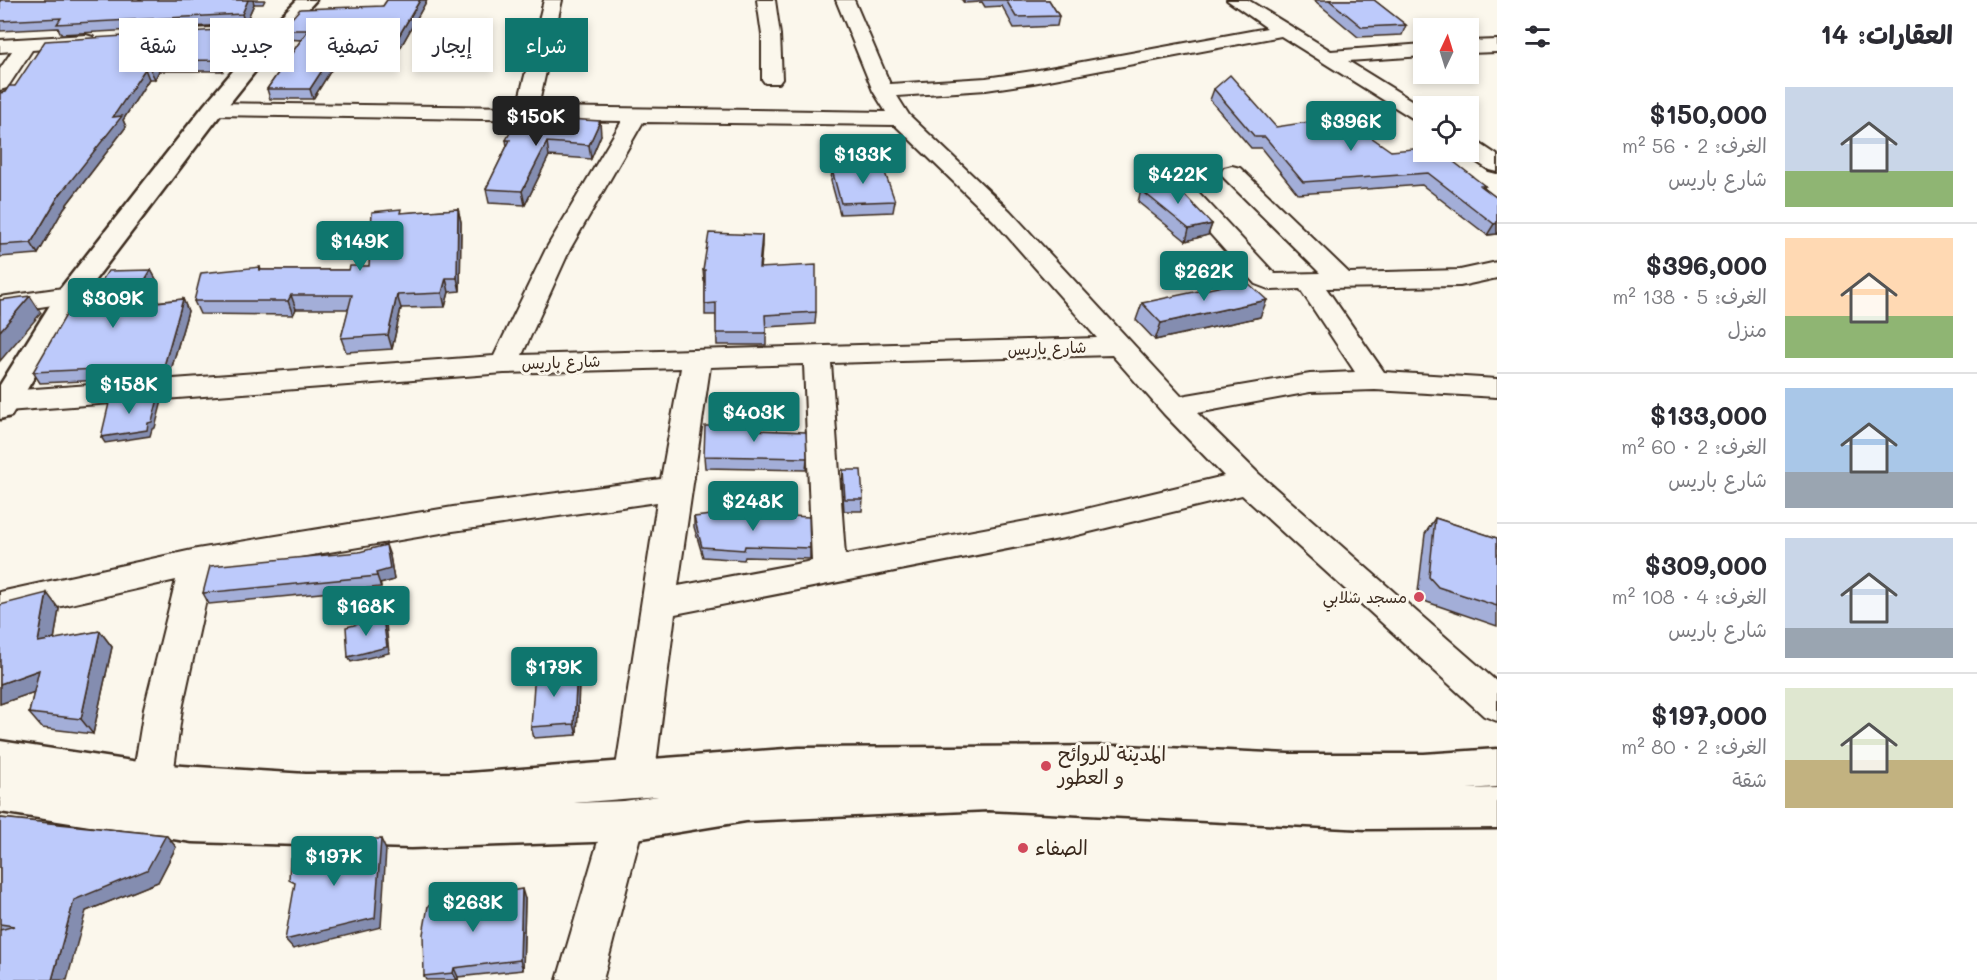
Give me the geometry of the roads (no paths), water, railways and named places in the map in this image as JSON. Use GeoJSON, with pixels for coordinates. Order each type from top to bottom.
{"type":"FeatureCollection","features":[{"type":"Feature","properties":{"kind":"street"},"geometry":{"type":"LineString","coordinates":[[290,18],[307,0]]}},
{"type":"Feature","properties":{"kind":"street"},"geometry":{"type":"LineString","coordinates":[[526,113],[553,0]]}},
{"type":"Feature","properties":{"kind":"street"},"geometry":{"type":"LineString","coordinates":[[766,0],[771,35],[772,79]]}},
{"type":"Feature","properties":{"kind":"street"},"geometry":{"type":"LineString","coordinates":[[845,0],[883,91],[901,119],[1002,216],[1117,346],[1248,482],[1497,705]]}},
{"type":"Feature","properties":{"kind":"street"},"geometry":{"type":"LineString","coordinates":[[1236,0],[1413,110]]}},
{"type":"Feature","properties":{"kind":"street"},"geometry":{"type":"LineString","coordinates":[[1261,0],[1415,96]]}},
{"type":"Feature","properties":{"kind":"street"},"geometry":{"type":"LineString","coordinates":[[883,91],[986,84],[1284,30]]}},
{"type":"Feature","properties":{"kind":"street"},"geometry":{"type":"LineString","coordinates":[[0,46],[106,40]]}},
{"type":"Feature","properties":{"kind":"street"},"geometry":{"type":"LineString","coordinates":[[0,84],[26,44]]}},
{"type":"Feature","properties":{"kind":"street"},"geometry":{"type":"LineString","coordinates":[[1479,47],[1497,46]]}},
{"type":"Feature","properties":{"kind":"street"},"geometry":{"type":"LineString","coordinates":[[1328,57],[1413,51]]}},
{"type":"Feature","properties":{"kind":"street"},"geometry":{"type":"LineString","coordinates":[[3,405],[70,295],[244,72]]}},
{"type":"Feature","properties":{"kind":"street"},"geometry":{"type":"LineString","coordinates":[[213,110],[901,119]]}},
{"type":"Feature","properties":{"kind":"street"},"geometry":{"type":"LineString","coordinates":[[504,364],[558,249],[636,115]]}},
{"type":"Feature","properties":{"kind":"street"},"geometry":{"type":"LineString","coordinates":[[1479,137],[1497,148]]}},
{"type":"Feature","properties":{"kind":"street"},"geometry":{"type":"LineString","coordinates":[[1479,153],[1497,165]]}},
{"type":"Feature","properties":{"kind":"street"},"geometry":{"type":"LineString","coordinates":[[1232,173],[1342,280]]}},
{"type":"Feature","properties":{"kind":"street"},"geometry":{"type":"LineString","coordinates":[[1178,184],[1264,279],[1271,282],[1460,278],[1497,270]]}},
{"type":"Feature","properties":{"kind":"street"},"geometry":{"type":"LineString","coordinates":[[1308,280],[1375,381]]}},
{"type":"Feature","properties":{"kind":"street"},"geometry":{"type":"LineString","coordinates":[[0,305],[70,295]]}},
{"type":"Feature","properties":{"kind":"street","name":"شارع باريس"},"geometry":{"type":"LineString","coordinates":[[3,405],[504,364],[1117,346]]}},
{"type":"Feature","properties":{"kind":"street"},"geometry":{"type":"LineString","coordinates":[[817,355],[829,572]]}},
{"type":"Feature","properties":{"kind":"street"},"geometry":{"type":"LineString","coordinates":[[634,780],[675,488],[697,358]]}},
{"type":"Feature","properties":{"kind":"street"},"geometry":{"type":"LineString","coordinates":[[1174,407],[1310,383],[1375,381],[1497,388]]}},
{"type":"Feature","properties":{"kind":"street"},"geometry":{"type":"LineString","coordinates":[[658,603],[1069,525],[1248,482]]}},
{"type":"Feature","properties":{"kind":"street"},"geometry":{"type":"LineString","coordinates":[[0,606],[197,562],[453,519],[675,488]]}},
{"type":"Feature","properties":{"kind":"street"},"geometry":{"type":"LineString","coordinates":[[152,783],[163,709],[197,562]]}},
{"type":"Feature","properties":{"kind":"street"},"geometry":{"type":"LineString","coordinates":[[0,759],[152,783],[306,793],[469,792],[799,766],[1126,764],[1288,773],[1424,773],[1497,768]]}},
{"type":"Feature","properties":{"kind":"street"},"geometry":{"type":"LineString","coordinates":[[0,793],[192,822],[411,828],[624,821],[746,802],[988,791],[1366,809],[1497,808]]}},
{"type":"Feature","properties":{"kind":"street"},"geometry":{"type":"LineString","coordinates":[[580,980],[624,821]]}},
{"type":"Feature","properties":{"kind":"place","name":"مسجد شلابي"},"geometry":{"type":"Point","coordinates":[1419,597]}},
{"type":"Feature","properties":{"kind":"place","name":"المدينة للروائح و العطور"},"geometry":{"type":"Point","coordinates":[1046,766]}},
{"type":"Feature","properties":{"kind":"place","name":"الصفاء"},"geometry":{"type":"Point","coordinates":[1023,848]}}]}
